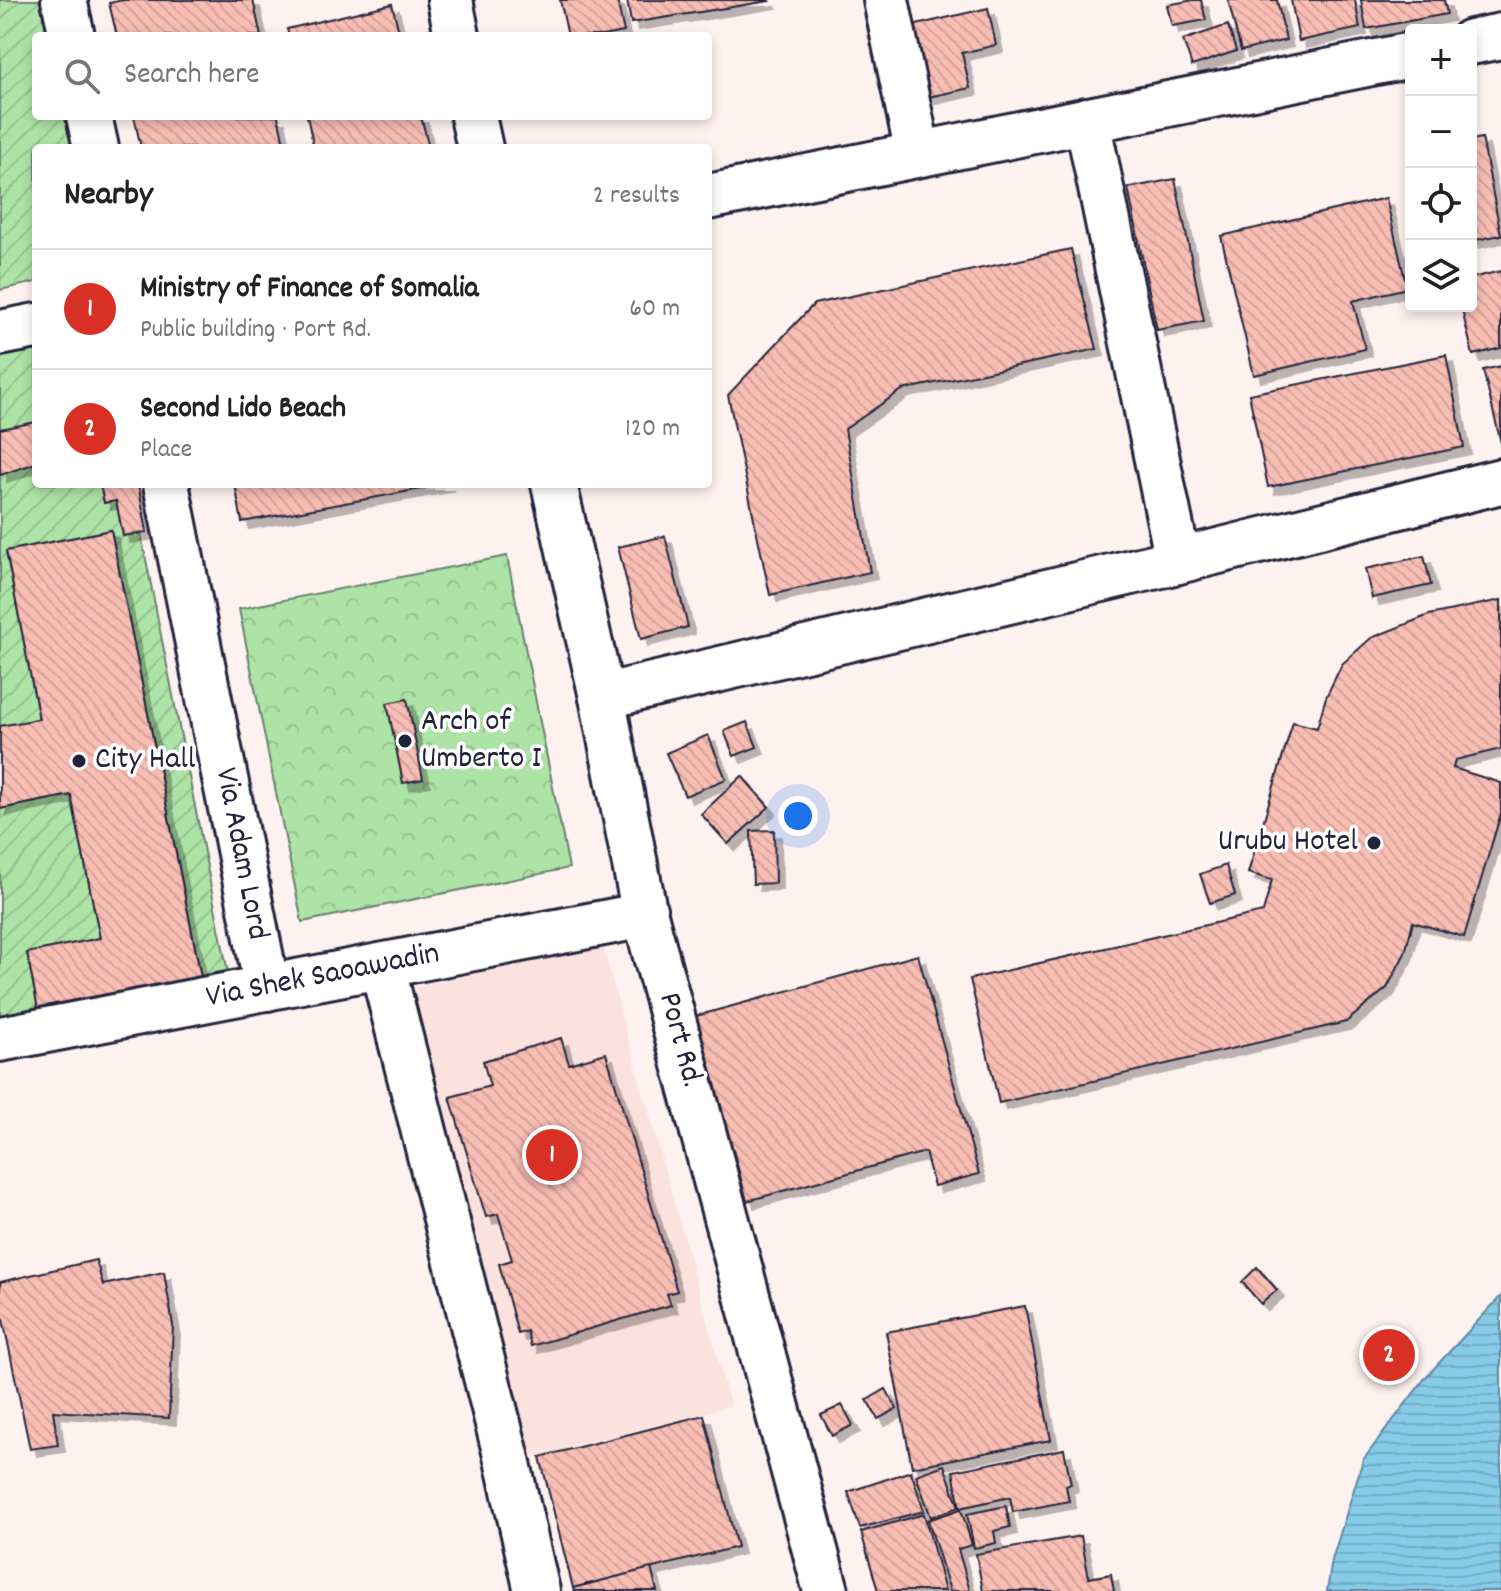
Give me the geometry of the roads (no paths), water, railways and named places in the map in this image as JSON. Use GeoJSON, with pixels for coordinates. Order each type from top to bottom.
{"type":"FeatureCollection","features":[{"type":"Feature","properties":{"kind":"street"},"geometry":{"type":"LineString","coordinates":[[64,0],[71,32]]}},
{"type":"Feature","properties":{"kind":"street"},"geometry":{"type":"LineString","coordinates":[[450,0],[456,32]]}},
{"type":"Feature","properties":{"kind":"street"},"geometry":{"type":"LineString","coordinates":[[886,0],[918,154]]}},
{"type":"Feature","properties":{"kind":"street"},"geometry":{"type":"LineString","coordinates":[[1477,41],[1501,36]]}},
{"type":"Feature","properties":{"kind":"street"},"geometry":{"type":"LineString","coordinates":[[712,196],[1405,56]]}},
{"type":"Feature","properties":{"kind":"street"},"geometry":{"type":"LineString","coordinates":[[90,120],[95,144]]}},
{"type":"Feature","properties":{"kind":"street"},"geometry":{"type":"LineString","coordinates":[[474,120],[479,144]]}},
{"type":"Feature","properties":{"kind":"street"},"geometry":{"type":"LineString","coordinates":[[1087,120],[1178,561]]}},
{"type":"Feature","properties":{"kind":"street"},"geometry":{"type":"LineString","coordinates":[[0,333],[32,327]]}},
{"type":"Feature","properties":{"kind":"street"},"geometry":{"type":"LineString","coordinates":[[602,697],[1501,481]]}},
{"type":"Feature","properties":{"kind":"street","name":"Via Adam Lord"},"geometry":{"type":"LineString","coordinates":[[167,488],[267,988]]}},
{"type":"Feature","properties":{"kind":"street","name":"Port Rd."},"geometry":{"type":"LineString","coordinates":[[555,488],[602,697],[645,915],[826,1591]]}},
{"type":"Feature","properties":{"kind":"street","name":"Via Shek Saoawadin"},"geometry":{"type":"LineString","coordinates":[[0,1039],[645,915]]}},
{"type":"Feature","properties":{"kind":"street"},"geometry":{"type":"LineString","coordinates":[[382,966],[506,1455],[537,1591]]}},
{"type":"Feature","properties":{"kind":"water"},"geometry":{"type":"Polygon","coordinates":[[[1501,1296],[1501,1591],[1327,1591],[1332,1560],[1363,1460],[1426,1377],[1501,1296]]]}},
{"type":"Feature","properties":{"kind":"place","name":"Arch of Umberto I"},"geometry":{"type":"Point","coordinates":[405,741]}},
{"type":"Feature","properties":{"kind":"place","name":"City Hall"},"geometry":{"type":"Point","coordinates":[79,761]}},
{"type":"Feature","properties":{"kind":"place","name":"Urubu Hotel"},"geometry":{"type":"Point","coordinates":[1374,843]}},
{"type":"Feature","properties":{"kind":"place","name":"Ministry of Finance of Somalia"},"geometry":{"type":"Point","coordinates":[552,1155]}},
{"type":"Feature","properties":{"kind":"place","name":"Second Lido Beach"},"geometry":{"type":"Point","coordinates":[1389,1355]}}]}
